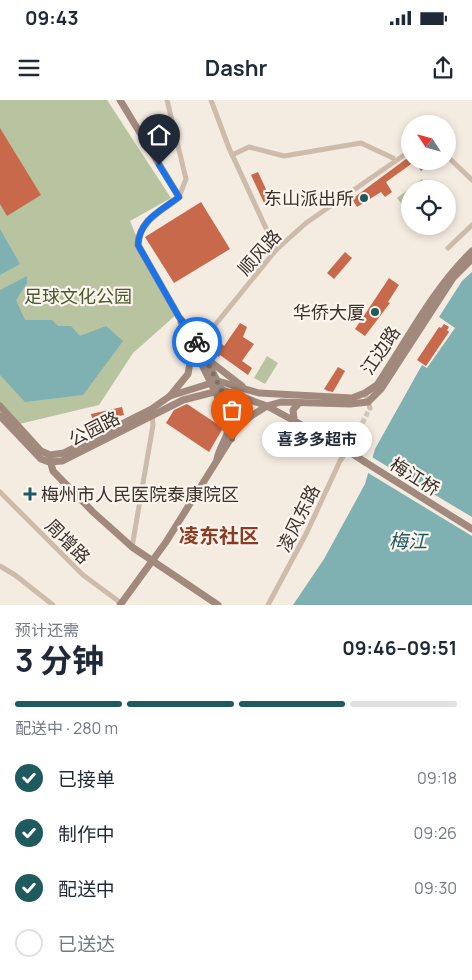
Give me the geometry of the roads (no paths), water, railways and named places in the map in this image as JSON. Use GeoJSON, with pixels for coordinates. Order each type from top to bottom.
{"type":"FeatureCollection","features":[{"type":"Feature","properties":{"kind":"street"},"geometry":{"type":"LineString","coordinates":[[120,100],[179,197]]}},
{"type":"Feature","properties":{"kind":"street"},"geometry":{"type":"LineString","coordinates":[[168,100],[186,179],[179,197],[145,222],[138,233],[138,245],[179,317],[192,350],[228,416],[229,433],[219,450],[216,461]]}},
{"type":"Feature","properties":{"kind":"street"},"geometry":{"type":"LineString","coordinates":[[211,100],[232,155],[276,250]]}},
{"type":"Feature","properties":{"kind":"street"},"geometry":{"type":"LineString","coordinates":[[232,155],[250,147],[284,156],[361,143],[393,158]]}},
{"type":"Feature","properties":{"kind":"street","name":"顺风路"},"geometry":{"type":"LineString","coordinates":[[205,358],[216,325],[276,250],[306,223],[401,157]]}},
{"type":"Feature","properties":{"kind":"street"},"geometry":{"type":"LineString","coordinates":[[456,165],[472,180]]}},
{"type":"Feature","properties":{"kind":"street"},"geometry":{"type":"LineString","coordinates":[[448,248],[472,225]]}},
{"type":"Feature","properties":{"kind":"street","name":"江边路"},"geometry":{"type":"LineString","coordinates":[[218,381],[259,393],[352,398],[365,393],[377,384],[444,281],[472,251]]}},
{"type":"Feature","properties":{"kind":"street","name":"江边路"},"geometry":{"type":"LineString","coordinates":[[267,406],[281,402],[369,405],[453,278],[472,259]]}},
{"type":"Feature","properties":{"kind":"street"},"geometry":{"type":"LineString","coordinates":[[179,317],[192,332],[218,381],[238,427]]}},
{"type":"Feature","properties":{"kind":"street"},"geometry":{"type":"LineString","coordinates":[[192,332],[216,325]]}},
{"type":"Feature","properties":{"kind":"street"},"geometry":{"type":"LineString","coordinates":[[170,396],[188,374],[192,350]]}},
{"type":"Feature","properties":{"kind":"street"},"geometry":{"type":"LineString","coordinates":[[205,358],[246,389]]}},
{"type":"Feature","properties":{"kind":"street","name":"公园路"},"geometry":{"type":"LineString","coordinates":[[151,412],[170,396],[218,381]]}},
{"type":"Feature","properties":{"kind":"street"},"geometry":{"type":"LineString","coordinates":[[222,390],[267,406],[294,419]]}},
{"type":"Feature","properties":{"kind":"street","name":"公园路"},"geometry":{"type":"LineString","coordinates":[[0,406],[50,458],[151,412],[195,395],[222,390]]}},
{"type":"Feature","properties":{"kind":"street"},"geometry":{"type":"LineString","coordinates":[[365,393],[369,405]]}},
{"type":"Feature","properties":{"kind":"street"},"geometry":{"type":"LineString","coordinates":[[294,419],[293,410],[299,403]]}},
{"type":"Feature","properties":{"kind":"street"},"geometry":{"type":"LineString","coordinates":[[120,604],[152,561],[216,461],[225,452],[238,427],[267,406]]}},
{"type":"Feature","properties":{"kind":"street"},"geometry":{"type":"LineString","coordinates":[[132,547],[153,425],[151,412]]}},
{"type":"Feature","properties":{"kind":"street"},"geometry":{"type":"LineString","coordinates":[[0,416],[41,459],[50,458],[53,471],[93,512],[132,547],[218,605]]}},
{"type":"Feature","properties":{"kind":"street","name":"梅江桥"},"geometry":{"type":"LineString","coordinates":[[294,419],[472,529]]}},
{"type":"Feature","properties":{"kind":"street","name":"凌风东路"},"geometry":{"type":"LineString","coordinates":[[268,605],[307,532],[340,461],[352,443]]}},
{"type":"Feature","properties":{"kind":"street","name":"周增路"},"geometry":{"type":"LineString","coordinates":[[0,492],[83,575],[120,604]]}},
{"type":"Feature","properties":{"kind":"street"},"geometry":{"type":"LineString","coordinates":[[0,566],[15,575],[53,605]]}},
{"type":"Feature","properties":{"kind":"water"},"geometry":{"type":"Polygon","coordinates":[[[0,229],[20,264],[0,275],[0,229]]]}},
{"type":"Feature","properties":{"kind":"water","name":"梅江"},"geometry":{"type":"Polygon","coordinates":[[[472,272],[472,605],[293,605],[324,559],[365,484],[375,449],[422,365],[427,368],[455,328],[439,317],[462,281],[472,272]]]}},
{"type":"Feature","properties":{"kind":"water"},"geometry":{"type":"Polygon","coordinates":[[[27,276],[27,283],[16,300],[25,320],[52,320],[58,326],[71,326],[80,336],[106,326],[123,341],[83,395],[25,402],[0,375],[0,290],[27,276]]]}},
{"type":"Feature","properties":{"kind":"tunnel"},"geometry":{"type":"LineString","coordinates":[[352,443],[370,408]]}},
{"type":"Feature","properties":{"kind":"place","name":"东山派出所"},"geometry":{"type":"Point","coordinates":[364,198]}},
{"type":"Feature","properties":{"kind":"place","name":"华侨大厦"},"geometry":{"type":"Point","coordinates":[375,312]}},
{"type":"Feature","properties":{"kind":"place","name":"喜多多超市"},"geometry":{"type":"Point","coordinates":[232,440]}},
{"type":"Feature","properties":{"kind":"place","name":"梅州市人民医院泰康院区"},"geometry":{"type":"Point","coordinates":[30,494]}},
{"type":"Feature","properties":{"kind":"district","name":"凌东社区"},"geometry":{"type":"Point","coordinates":[219,535]}},
{"type":"Feature","properties":{"kind":"park label","name":"足球文化公园"},"geometry":{"type":"Point","coordinates":[78,296]}}]}
